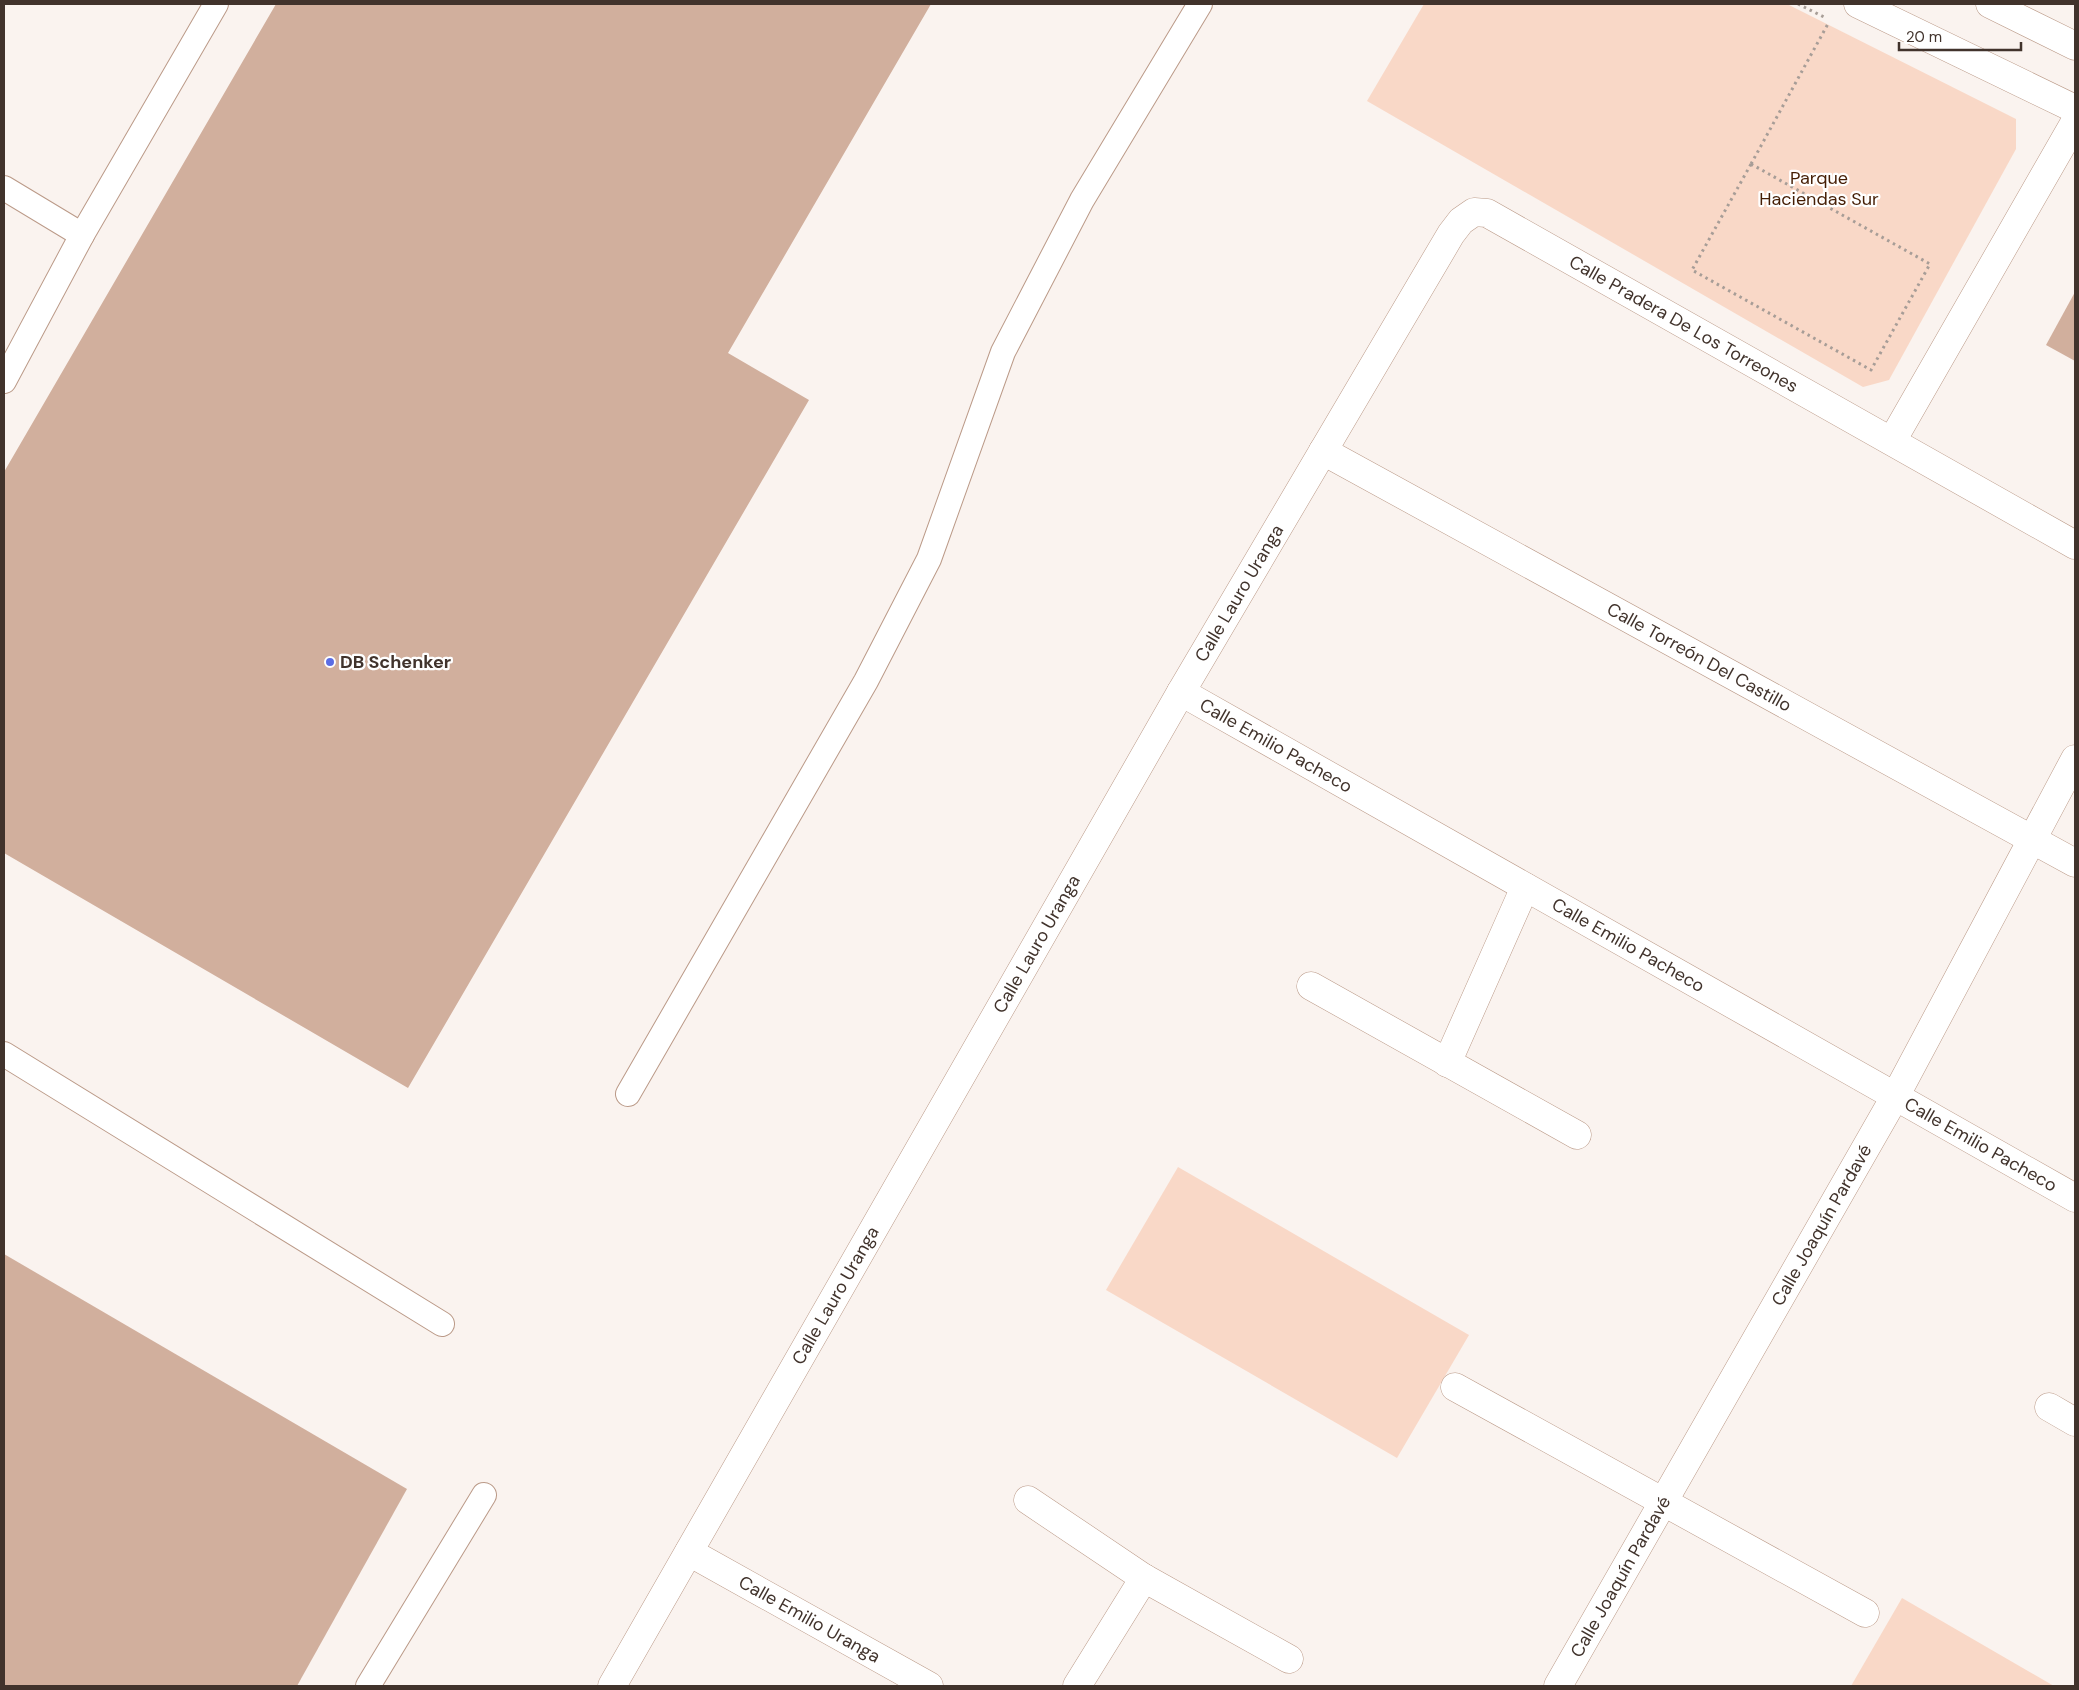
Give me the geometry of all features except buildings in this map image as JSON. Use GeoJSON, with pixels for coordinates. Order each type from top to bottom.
{"type":"FeatureCollection","features":[{"type":"Feature","properties":{"kind":"street"},"geometry":{"type":"LineString","coordinates":[[1858,4],[2075,110]]}},
{"type":"Feature","properties":{"kind":"street"},"geometry":{"type":"LineString","coordinates":[[1990,4],[2075,46]]}},
{"type":"Feature","properties":{"kind":"street"},"geometry":{"type":"LineString","coordinates":[[1892,440],[2075,122]]}},
{"type":"Feature","properties":{"kind":"street","name":"Calle Pradera De Los Torreones"},"geometry":{"type":"LineString","coordinates":[[1474,212],[1487,213],[1493,216],[2075,545]]}},
{"type":"Feature","properties":{"kind":"street","name":"Calle Lauro Uranga"},"geometry":{"type":"LineString","coordinates":[[612,1686],[1181,692],[1451,234],[1462,221],[1474,212]]}},
{"type":"Feature","properties":{"kind":"street","name":"Calle Torreón Del Castillo"},"geometry":{"type":"LineString","coordinates":[[1323,451],[2075,863]]}},
{"type":"Feature","properties":{"kind":"street","name":"Calle Emilio Pacheco"},"geometry":{"type":"LineString","coordinates":[[1181,692],[2075,1198]]}},
{"type":"Feature","properties":{"kind":"street","name":"Calle Joaquín Pardavé"},"geometry":{"type":"LineString","coordinates":[[1558,1686],[1896,1095],[2075,759]]}},
{"type":"Feature","properties":{"kind":"street"},"geometry":{"type":"LineString","coordinates":[[1447,1063],[1525,887]]}},
{"type":"Feature","properties":{"kind":"street"},"geometry":{"type":"LineString","coordinates":[[1311,986],[1577,1134]]}},
{"type":"Feature","properties":{"kind":"street"},"geometry":{"type":"LineString","coordinates":[[1455,1388],[1865,1613]]}},
{"type":"Feature","properties":{"kind":"street"},"geometry":{"type":"LineString","coordinates":[[2049,1407],[2075,1422]]}},
{"type":"Feature","properties":{"kind":"street"},"geometry":{"type":"LineString","coordinates":[[1028,1500],[1144,1578],[1290,1660]]}},
{"type":"Feature","properties":{"kind":"street","name":"Calle Emilio Uranga"},"geometry":{"type":"LineString","coordinates":[[688,1552],[928,1686]]}},
{"type":"Feature","properties":{"kind":"street"},"geometry":{"type":"LineString","coordinates":[[1077,1686],[1144,1578]]}},
{"type":"Feature","properties":{"kind":"lane"},"geometry":{"type":"LineString","coordinates":[[4,381],[82,235],[216,4]]}},
{"type":"Feature","properties":{"kind":"lane"},"geometry":{"type":"LineString","coordinates":[[628,1094],[866,681],[930,559],[1003,352],[1082,200],[1200,4]]}},
{"type":"Feature","properties":{"kind":"lane"},"geometry":{"type":"LineString","coordinates":[[4,188],[82,235]]}},
{"type":"Feature","properties":{"kind":"lane"},"geometry":{"type":"LineString","coordinates":[[4,1054],[442,1324]]}},
{"type":"Feature","properties":{"kind":"lane"},"geometry":{"type":"LineString","coordinates":[[368,1686],[484,1495]]}},
{"type":"Feature","properties":{"kind":"path"},"geometry":{"type":"LineString","coordinates":[[1751,164],[1930,264],[1871,370],[1692,270],[1830,20]]}},
{"type":"Feature","properties":{"kind":"green space","name":"Parque Haciendas Sur"},"geometry":{"type":"Polygon","coordinates":[[[1424,4],[1787,4],[2016,119],[2016,149],[1889,380],[1863,387],[1367,101],[1424,4]]]}},
{"type":"Feature","properties":{"kind":"green space"},"geometry":{"type":"Polygon","coordinates":[[[1178,1167],[1469,1335],[1397,1458],[1106,1290],[1178,1167]]]}},
{"type":"Feature","properties":{"kind":"green space"},"geometry":{"type":"Polygon","coordinates":[[[1902,1598],[2054,1686],[1851,1686],[1902,1598]]]}},
{"type":"Feature","properties":{"kind":"place","name":"DB Schenker"},"geometry":{"type":"Point","coordinates":[330,662]}}]}
